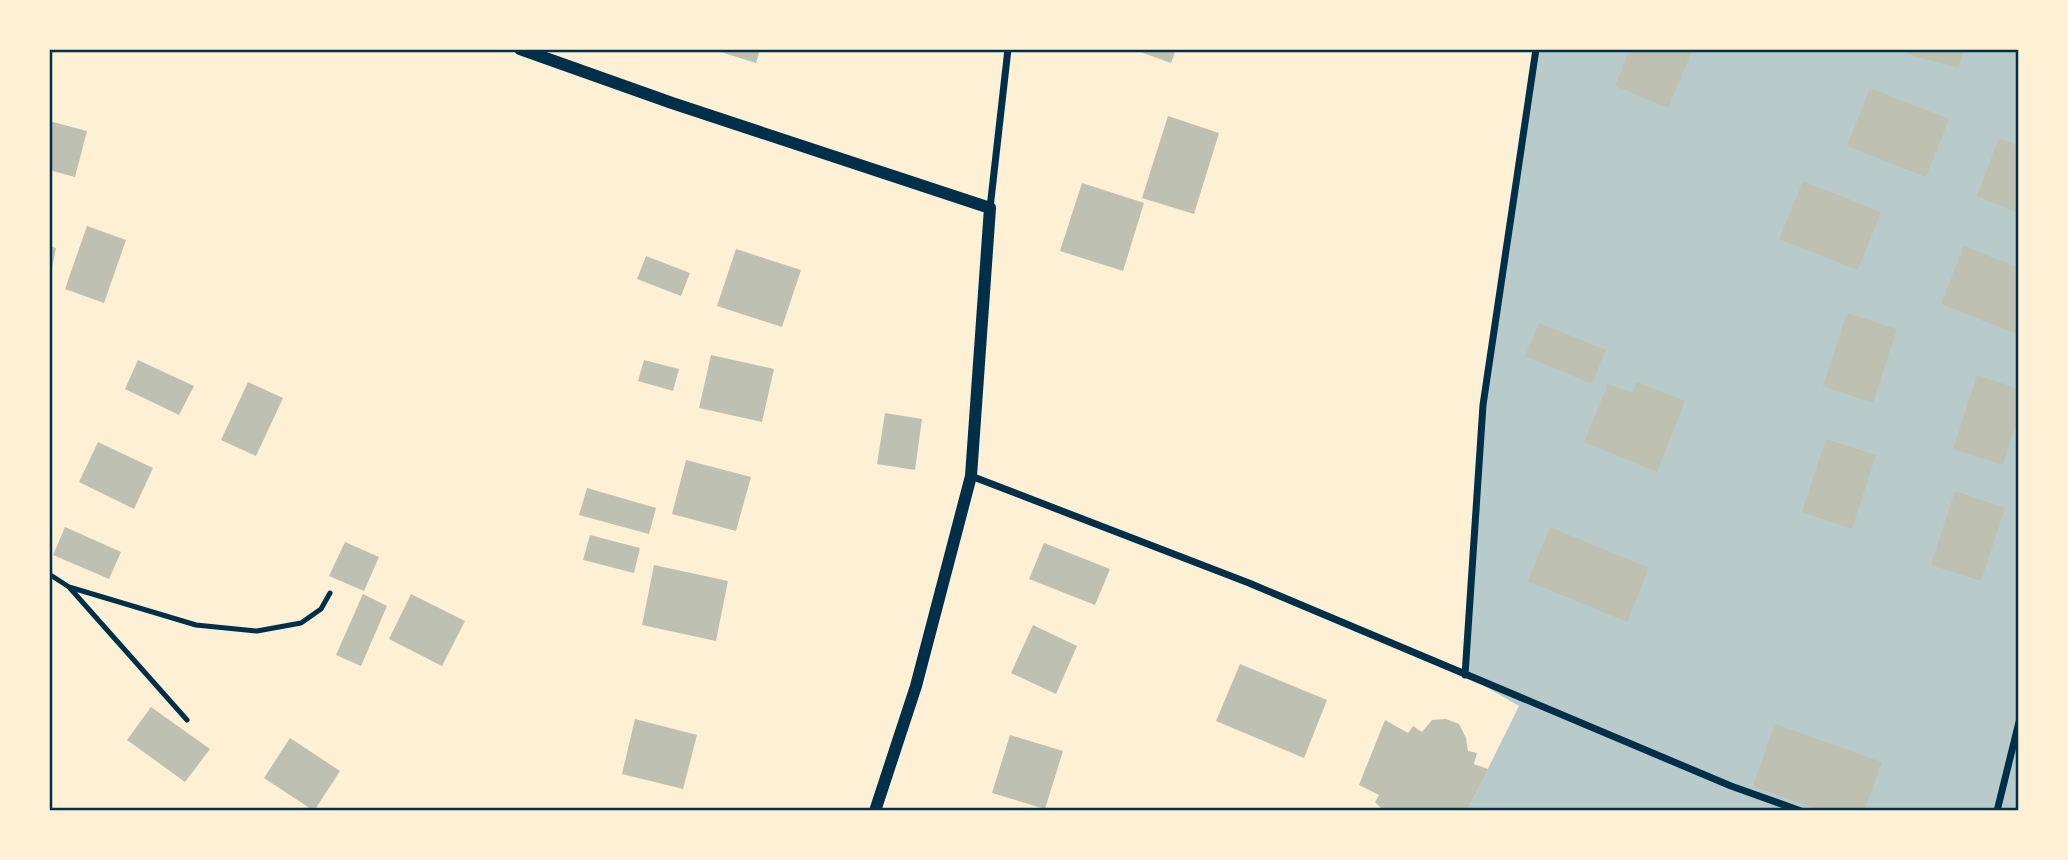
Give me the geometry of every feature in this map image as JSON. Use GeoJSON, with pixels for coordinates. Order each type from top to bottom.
{"type":"FeatureCollection","features":[{"type":"Feature","properties":{"kind":"street"},"geometry":{"type":"LineString","coordinates":[[520,49],[671,103],[990,208]]}},
{"type":"Feature","properties":{"kind":"street"},"geometry":{"type":"LineString","coordinates":[[875,811],[916,686],[971,476],[990,208],[1008,49]]}},
{"type":"Feature","properties":{"kind":"street"},"geometry":{"type":"LineString","coordinates":[[1465,675],[1483,405],[1536,49]]}},
{"type":"Feature","properties":{"kind":"street"},"geometry":{"type":"LineString","coordinates":[[971,476],[1249,583],[1731,786],[1801,811]]}},
{"type":"Feature","properties":{"kind":"street"},"geometry":{"type":"LineString","coordinates":[[1997,811],[2019,722]]}},
{"type":"Feature","properties":{"kind":"lane"},"geometry":{"type":"LineString","coordinates":[[49,574],[69,587],[187,720]]}},
{"type":"Feature","properties":{"kind":"lane"},"geometry":{"type":"LineString","coordinates":[[69,587],[196,625],[257,631],[301,623],[321,609],[330,593]]}},
{"type":"Feature","properties":{"kind":"shaded area"},"geometry":{"type":"Polygon","coordinates":[[[1536,49],[2019,49],[2019,811],[1467,811],[1519,706],[1465,675],[1483,405],[1536,49]]]}},
{"type":"Feature","properties":{"kind":"building"},"geometry":{"type":"Polygon","coordinates":[[[711,49],[760,49],[756,63],[711,49]]]}},
{"type":"Feature","properties":{"kind":"building"},"geometry":{"type":"Polygon","coordinates":[[[1132,49],[1176,49],[1171,63],[1132,49]]]}},
{"type":"Feature","properties":{"kind":"building"},"geometry":{"type":"Polygon","coordinates":[[[1630,49],[1693,49],[1668,108],[1615,86],[1630,49]]]}},
{"type":"Feature","properties":{"kind":"building"},"geometry":{"type":"Polygon","coordinates":[[[1908,49],[1964,49],[1959,68],[1907,54],[1908,49]]]}},
{"type":"Feature","properties":{"kind":"building"},"geometry":{"type":"Polygon","coordinates":[[[1870,88],[1949,119],[1926,177],[1847,146],[1870,88]]]}},
{"type":"Feature","properties":{"kind":"building"},"geometry":{"type":"Polygon","coordinates":[[[1168,116],[1219,133],[1194,214],[1142,198],[1168,116]]]}},
{"type":"Feature","properties":{"kind":"building"},"geometry":{"type":"Polygon","coordinates":[[[49,121],[87,131],[75,177],[49,170],[49,121]]]}},
{"type":"Feature","properties":{"kind":"building"},"geometry":{"type":"Polygon","coordinates":[[[1999,138],[2019,146],[2019,213],[1977,196],[1999,138]]]}},
{"type":"Feature","properties":{"kind":"building"},"geometry":{"type":"Polygon","coordinates":[[[1803,181],[1881,212],[1858,270],[1779,239],[1803,181]]]}},
{"type":"Feature","properties":{"kind":"building"},"geometry":{"type":"Polygon","coordinates":[[[1082,183],[1144,203],[1123,271],[1060,251],[1082,183]]]}},
{"type":"Feature","properties":{"kind":"building"},"geometry":{"type":"Polygon","coordinates":[[[87,226],[126,240],[104,303],[65,289],[87,226]]]}},
{"type":"Feature","properties":{"kind":"building"},"geometry":{"type":"Polygon","coordinates":[[[49,246],[56,248],[50,278],[49,278],[49,246]]]}},
{"type":"Feature","properties":{"kind":"building"},"geometry":{"type":"Polygon","coordinates":[[[1964,246],[2019,268],[2019,335],[1941,304],[1964,246]]]}},
{"type":"Feature","properties":{"kind":"building"},"geometry":{"type":"Polygon","coordinates":[[[736,249],[801,270],[782,327],[717,306],[736,249]]]}},
{"type":"Feature","properties":{"kind":"building"},"geometry":{"type":"Polygon","coordinates":[[[646,256],[690,273],[681,296],[637,279],[646,256]]]}},
{"type":"Feature","properties":{"kind":"building"},"geometry":{"type":"Polygon","coordinates":[[[1847,313],[1897,329],[1873,403],[1823,386],[1847,313]]]}},
{"type":"Feature","properties":{"kind":"building"},"geometry":{"type":"Polygon","coordinates":[[[1539,323],[1606,350],[1592,384],[1525,356],[1539,323]]]}},
{"type":"Feature","properties":{"kind":"building"},"geometry":{"type":"Polygon","coordinates":[[[711,355],[774,369],[762,422],[699,408],[711,355]]]}},
{"type":"Feature","properties":{"kind":"building"},"geometry":{"type":"Polygon","coordinates":[[[138,360],[194,386],[179,415],[125,389],[138,360]]]}},
{"type":"Feature","properties":{"kind":"building"},"geometry":{"type":"Polygon","coordinates":[[[644,360],[679,369],[673,391],[638,381],[644,360]]]}},
{"type":"Feature","properties":{"kind":"building"},"geometry":{"type":"Polygon","coordinates":[[[1977,375],[2019,389],[2019,416],[2003,465],[1953,449],[1977,375]]]}},
{"type":"Feature","properties":{"kind":"building"},"geometry":{"type":"Polygon","coordinates":[[[248,382],[283,398],[256,456],[221,440],[248,382]]]}},
{"type":"Feature","properties":{"kind":"building"},"geometry":{"type":"Polygon","coordinates":[[[1637,382],[1685,401],[1657,472],[1584,442],[1608,384],[1632,393],[1637,382]]]}},
{"type":"Feature","properties":{"kind":"building"},"geometry":{"type":"Polygon","coordinates":[[[885,413],[922,419],[915,470],[877,464],[885,413]]]}},
{"type":"Feature","properties":{"kind":"building"},"geometry":{"type":"Polygon","coordinates":[[[1826,439],[1876,455],[1852,529],[1802,512],[1826,439]]]}},
{"type":"Feature","properties":{"kind":"building"},"geometry":{"type":"Polygon","coordinates":[[[98,442],[153,468],[134,509],[79,482],[98,442]]]}},
{"type":"Feature","properties":{"kind":"building"},"geometry":{"type":"Polygon","coordinates":[[[686,460],[751,477],[736,531],[672,514],[686,460]]]}},
{"type":"Feature","properties":{"kind":"building"},"geometry":{"type":"Polygon","coordinates":[[[587,488],[656,508],[649,534],[579,515],[587,488]]]}},
{"type":"Feature","properties":{"kind":"building"},"geometry":{"type":"Polygon","coordinates":[[[1955,491],[2005,508],[1981,581],[1931,565],[1955,491]]]}},
{"type":"Feature","properties":{"kind":"building"},"geometry":{"type":"Polygon","coordinates":[[[65,527],[121,552],[109,579],[53,555],[65,527]]]}},
{"type":"Feature","properties":{"kind":"building"},"geometry":{"type":"Polygon","coordinates":[[[1550,527],[1649,568],[1627,622],[1528,581],[1550,527]]]}},
{"type":"Feature","properties":{"kind":"building"},"geometry":{"type":"Polygon","coordinates":[[[590,535],[640,548],[634,573],[583,560],[590,535]]]}},
{"type":"Feature","properties":{"kind":"building"},"geometry":{"type":"Polygon","coordinates":[[[345,542],[379,557],[364,591],[329,576],[345,542]]]}},
{"type":"Feature","properties":{"kind":"building"},"geometry":{"type":"Polygon","coordinates":[[[1044,543],[1110,569],[1095,605],[1029,579],[1044,543]]]}},
{"type":"Feature","properties":{"kind":"building"},"geometry":{"type":"Polygon","coordinates":[[[654,565],[728,581],[716,641],[642,625],[654,565]]]}},
{"type":"Feature","properties":{"kind":"building"},"geometry":{"type":"Polygon","coordinates":[[[363,594],[387,606],[361,666],[336,655],[363,594]]]}},
{"type":"Feature","properties":{"kind":"building"},"geometry":{"type":"Polygon","coordinates":[[[411,594],[465,621],[442,666],[389,639],[411,594]]]}},
{"type":"Feature","properties":{"kind":"building"},"geometry":{"type":"Polygon","coordinates":[[[1033,625],[1077,646],[1056,694],[1011,673],[1033,625]]]}},
{"type":"Feature","properties":{"kind":"building"},"geometry":{"type":"Polygon","coordinates":[[[1240,664],[1327,700],[1304,758],[1216,721],[1240,664]]]}},
{"type":"Feature","properties":{"kind":"building"},"geometry":{"type":"Polygon","coordinates":[[[151,707],[210,749],[185,782],[127,740],[151,707]]]}},
{"type":"Feature","properties":{"kind":"building"},"geometry":{"type":"Polygon","coordinates":[[[635,719],[697,735],[683,789],[622,774],[635,719]]]}},
{"type":"Feature","properties":{"kind":"building"},"geometry":{"type":"Polygon","coordinates":[[[1446,719],[1459,724],[1466,738],[1468,751],[1477,753],[1474,764],[1488,769],[1467,811],[1384,811],[1375,802],[1379,795],[1359,785],[1385,720],[1408,733],[1413,726],[1422,732],[1432,720],[1446,719]]]}},
{"type":"Feature","properties":{"kind":"building"},"geometry":{"type":"Polygon","coordinates":[[[1775,724],[1882,762],[1864,811],[1821,811],[1753,786],[1775,724]]]}},
{"type":"Feature","properties":{"kind":"building"},"geometry":{"type":"Polygon","coordinates":[[[1010,735],[1063,751],[1045,809],[992,793],[1010,735]]]}},
{"type":"Feature","properties":{"kind":"building"},"geometry":{"type":"Polygon","coordinates":[[[290,738],[340,771],[314,811],[264,778],[290,738]]]}}]}
